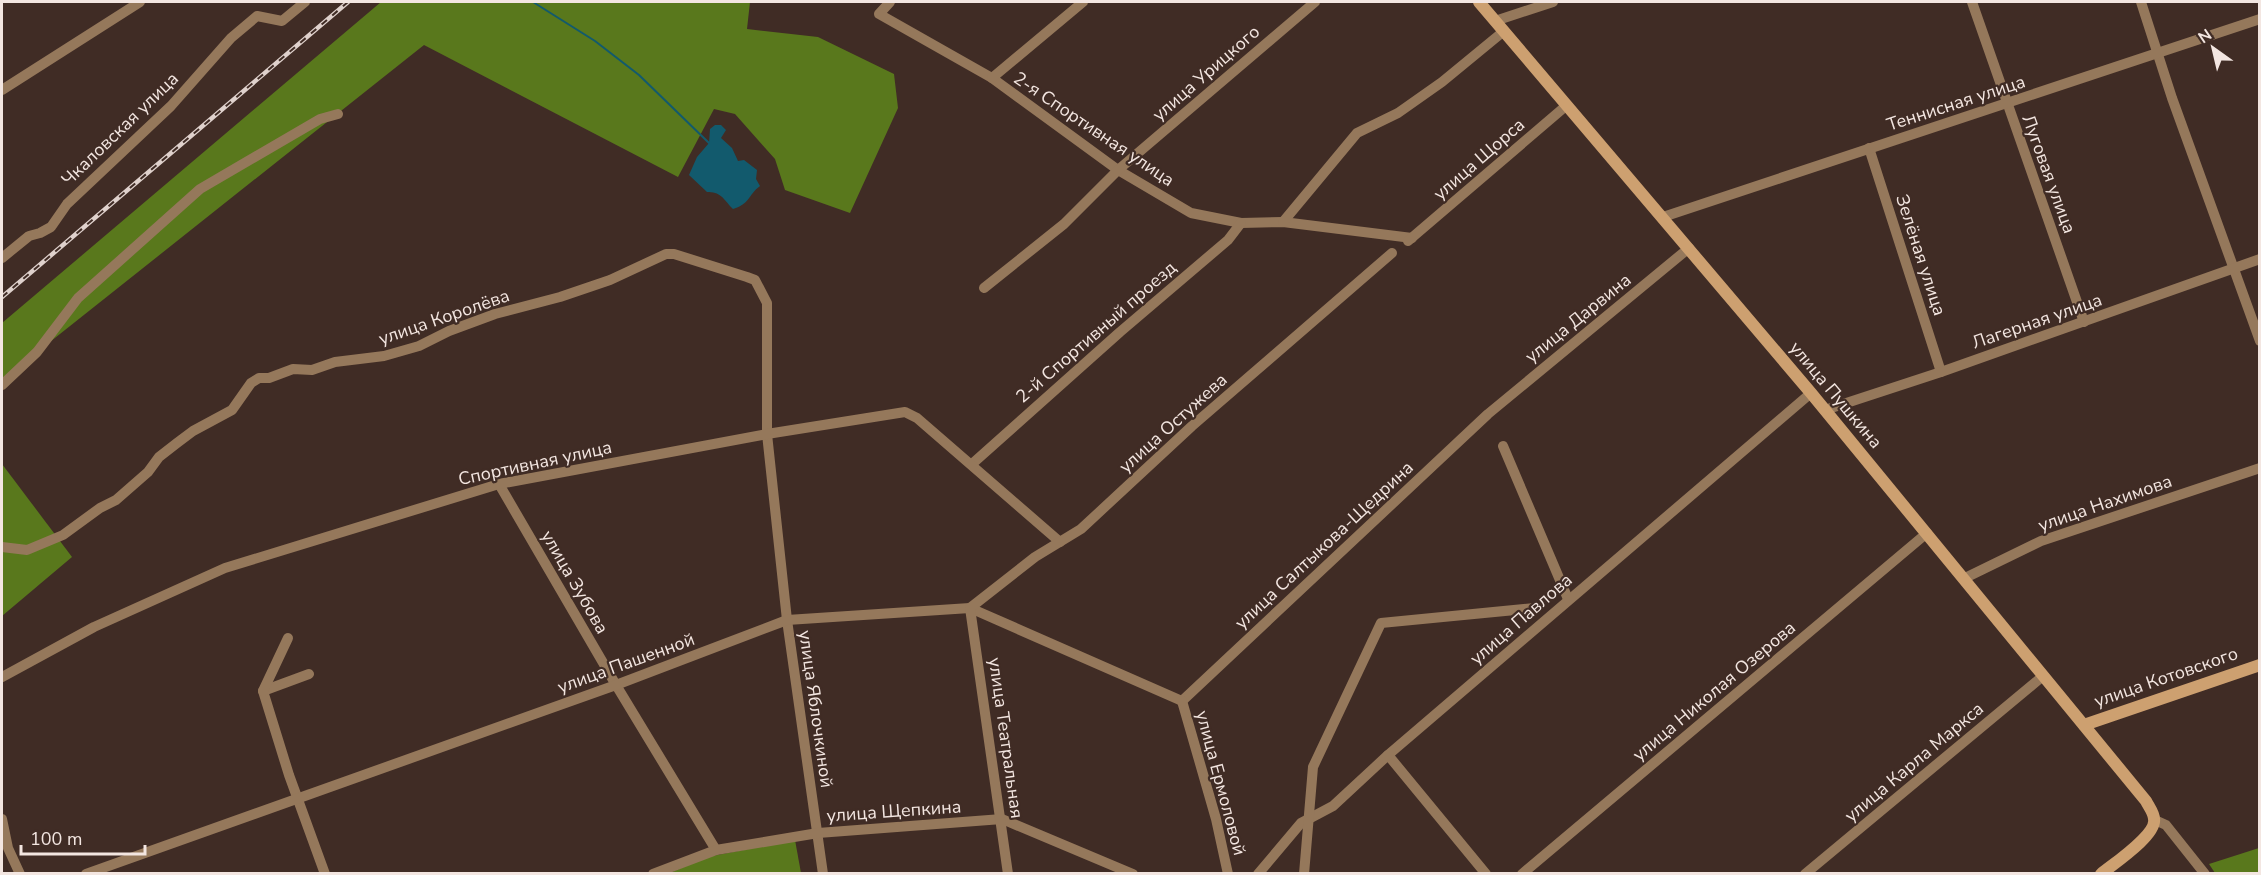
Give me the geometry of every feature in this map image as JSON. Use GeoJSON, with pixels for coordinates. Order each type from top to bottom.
{"type":"FeatureCollection","features":[{"type":"Feature","properties":{"kind":"main road","name":"улица Пушкина"},"geometry":{"type":"LineString","coordinates":[[1479,2],[1663,217],[1965,578],[2146,801],[2155,820]]}},
{"type":"Feature","properties":{"kind":"main road","name":"улица Котовского"},"geometry":{"type":"LineString","coordinates":[[2084,725],[2259,665]]}},
{"type":"Feature","properties":{"kind":"main road"},"geometry":{"type":"LineString","coordinates":[[2101,873],[2145,838],[2153,829],[2155,820]]}},
{"type":"Feature","properties":{"kind":"street"},"geometry":{"type":"LineString","coordinates":[[2,90],[140,2]]}},
{"type":"Feature","properties":{"kind":"street","name":"Чкаловская улица"},"geometry":{"type":"LineString","coordinates":[[2,258],[29,236],[51,227],[67,204],[171,106],[231,38],[257,16],[282,21],[305,2]]}},
{"type":"Feature","properties":{"kind":"street","name":"2-я Спортивная улица"},"geometry":{"type":"LineString","coordinates":[[890,2],[879,14],[992,78],[1118,170],[1191,213],[1241,223],[1283,222],[1409,241]]}},
{"type":"Feature","properties":{"kind":"street"},"geometry":{"type":"LineString","coordinates":[[992,78],[1083,2]]}},
{"type":"Feature","properties":{"kind":"street","name":"улица Урицкого"},"geometry":{"type":"LineString","coordinates":[[984,288],[1064,224],[1118,170],[1315,2]]}},
{"type":"Feature","properties":{"kind":"street"},"geometry":{"type":"LineString","coordinates":[[1495,21],[1553,2]]}},
{"type":"Feature","properties":{"kind":"street","name":"Луговая улица"},"geometry":{"type":"LineString","coordinates":[[1972,2],[2084,322]]}},
{"type":"Feature","properties":{"kind":"street"},"geometry":{"type":"LineString","coordinates":[[2141,2],[2172,98],[2259,341]]}},
{"type":"Feature","properties":{"kind":"street","name":"Теннисная улица"},"geometry":{"type":"LineString","coordinates":[[1663,217],[2259,19]]}},
{"type":"Feature","properties":{"kind":"street"},"geometry":{"type":"LineString","coordinates":[[1283,222],[1357,133],[1398,113],[1442,82],[1504,31]]}},
{"type":"Feature","properties":{"kind":"street","name":"улица Щорса"},"geometry":{"type":"LineString","coordinates":[[1409,241],[1567,105]]}},
{"type":"Feature","properties":{"kind":"street"},"geometry":{"type":"LineString","coordinates":[[2,385],[37,352],[78,298],[200,189],[320,119],[338,114]]}},
{"type":"Feature","properties":{"kind":"street","name":"Зелёная улица"},"geometry":{"type":"LineString","coordinates":[[1869,148],[1941,372]]}},
{"type":"Feature","properties":{"kind":"street","name":"2-й Спортивный проезд"},"geometry":{"type":"LineString","coordinates":[[972,464],[1120,332],[1228,240],[1241,223]]}},
{"type":"Feature","properties":{"kind":"street","name":"улица Дарвина"},"geometry":{"type":"LineString","coordinates":[[1488,414],[1689,248]]}},
{"type":"Feature","properties":{"kind":"street","name":"улица Остужева"},"geometry":{"type":"LineString","coordinates":[[970,609],[1035,557],[1081,529],[1192,426],[1392,253]]}},
{"type":"Feature","properties":{"kind":"street","name":"улица Королёва"},"geometry":{"type":"LineString","coordinates":[[2,547],[27,550],[63,535],[100,508],[116,500],[148,472],[159,457],[193,431],[232,410],[250,383],[259,378],[269,378],[293,369],[312,370],[335,362],[384,356],[419,346],[449,331],[495,314],[560,297],[610,280],[666,254],[674,254],[755,280],[767,303],[767,434],[787,620]]}},
{"type":"Feature","properties":{"kind":"street","name":"Лагерная улица"},"geometry":{"type":"LineString","coordinates":[[1825,410],[1941,372],[2259,259]]}},
{"type":"Feature","properties":{"kind":"street","name":"улица Павлова"},"geometry":{"type":"LineString","coordinates":[[1258,873],[1301,823],[1333,806],[1388,755],[1568,599],[1811,393]]}},
{"type":"Feature","properties":{"kind":"street","name":"Спортивная улица"},"geometry":{"type":"LineString","coordinates":[[2,677],[94,627],[225,568],[499,484],[767,434],[905,412],[918,418],[1060,542]]}},
{"type":"Feature","properties":{"kind":"street","name":"улица Салтыкова-Щедрина"},"geometry":{"type":"LineString","coordinates":[[1182,700],[1488,414]]}},
{"type":"Feature","properties":{"kind":"street"},"geometry":{"type":"LineString","coordinates":[[1503,446],[1568,599]]}},
{"type":"Feature","properties":{"kind":"street","name":"улица Нахимова"},"geometry":{"type":"LineString","coordinates":[[1965,578],[2041,541],[2259,468]]}},
{"type":"Feature","properties":{"kind":"street","name":"улица Зубова"},"geometry":{"type":"LineString","coordinates":[[499,484],[616,685],[716,850]]}},
{"type":"Feature","properties":{"kind":"street","name":"улица Николая Озерова"},"geometry":{"type":"LineString","coordinates":[[1522,873],[1927,533]]}},
{"type":"Feature","properties":{"kind":"street"},"geometry":{"type":"LineString","coordinates":[[1304,873],[1313,767],[1381,623],[1535,608]]}},
{"type":"Feature","properties":{"kind":"street","name":"улица Пашенной"},"geometry":{"type":"LineString","coordinates":[[86,873],[616,685],[787,620],[970,609],[1182,700]]}},
{"type":"Feature","properties":{"kind":"street","name":"улица Театральная"},"geometry":{"type":"LineString","coordinates":[[970,609],[1008,873]]}},
{"type":"Feature","properties":{"kind":"street","name":"улица Яблочкиной"},"geometry":{"type":"LineString","coordinates":[[787,620],[822,873]]}},
{"type":"Feature","properties":{"kind":"street"},"geometry":{"type":"LineString","coordinates":[[288,638],[263,691],[325,873]]}},
{"type":"Feature","properties":{"kind":"street"},"geometry":{"type":"LineString","coordinates":[[263,691],[309,674]]}},
{"type":"Feature","properties":{"kind":"street","name":"улица Карла Маркса"},"geometry":{"type":"LineString","coordinates":[[1805,873],[2043,676]]}},
{"type":"Feature","properties":{"kind":"street","name":"улица Ермоловой"},"geometry":{"type":"LineString","coordinates":[[1182,700],[1216,819],[1228,873]]}},
{"type":"Feature","properties":{"kind":"street"},"geometry":{"type":"LineString","coordinates":[[1388,755],[1486,873]]}},
{"type":"Feature","properties":{"kind":"street"},"geometry":{"type":"LineString","coordinates":[[2,819],[8,848],[20,873]]}},
{"type":"Feature","properties":{"kind":"street","name":"улица Щепкина"},"geometry":{"type":"LineString","coordinates":[[653,873],[716,850],[818,833],[1002,819],[1133,873]]}},
{"type":"Feature","properties":{"kind":"street"},"geometry":{"type":"LineString","coordinates":[[2155,820],[2166,825],[2205,873]]}},
{"type":"Feature","properties":{"kind":"green space"},"geometry":{"type":"Polygon","coordinates":[[[381,2],[750,2],[747,29],[818,37],[894,74],[898,108],[850,213],[785,190],[775,159],[735,114],[714,109],[678,177],[424,45],[2,380],[2,323],[381,2]]]}},
{"type":"Feature","properties":{"kind":"green space"},"geometry":{"type":"Polygon","coordinates":[[[2,464],[72,557],[2,616],[2,464]]]}},
{"type":"Feature","properties":{"kind":"green space"},"geometry":{"type":"Polygon","coordinates":[[[795,840],[801,873],[667,874],[707,857],[795,840]]]}},
{"type":"Feature","properties":{"kind":"green space"},"geometry":{"type":"Polygon","coordinates":[[[2259,848],[2259,873],[2215,873],[2209,864],[2259,848]]]}},
{"type":"Feature","properties":{"kind":"water"},"geometry":{"type":"Polygon","coordinates":[[[715,125],[721,125],[726,130],[721,138],[732,148],[738,161],[744,160],[757,170],[756,179],[760,186],[746,202],[733,209],[722,197],[716,193],[707,192],[689,175],[697,157],[709,143],[710,129],[715,125]]]}},
{"type":"Feature","properties":{"kind":"waterway"},"geometry":{"type":"LineString","coordinates":[[533,2],[595,41],[639,75],[709,143]]}},
{"type":"Feature","properties":{"kind":"railway"},"geometry":{"type":"LineString","coordinates":[[2,297],[348,2]]}}]}
